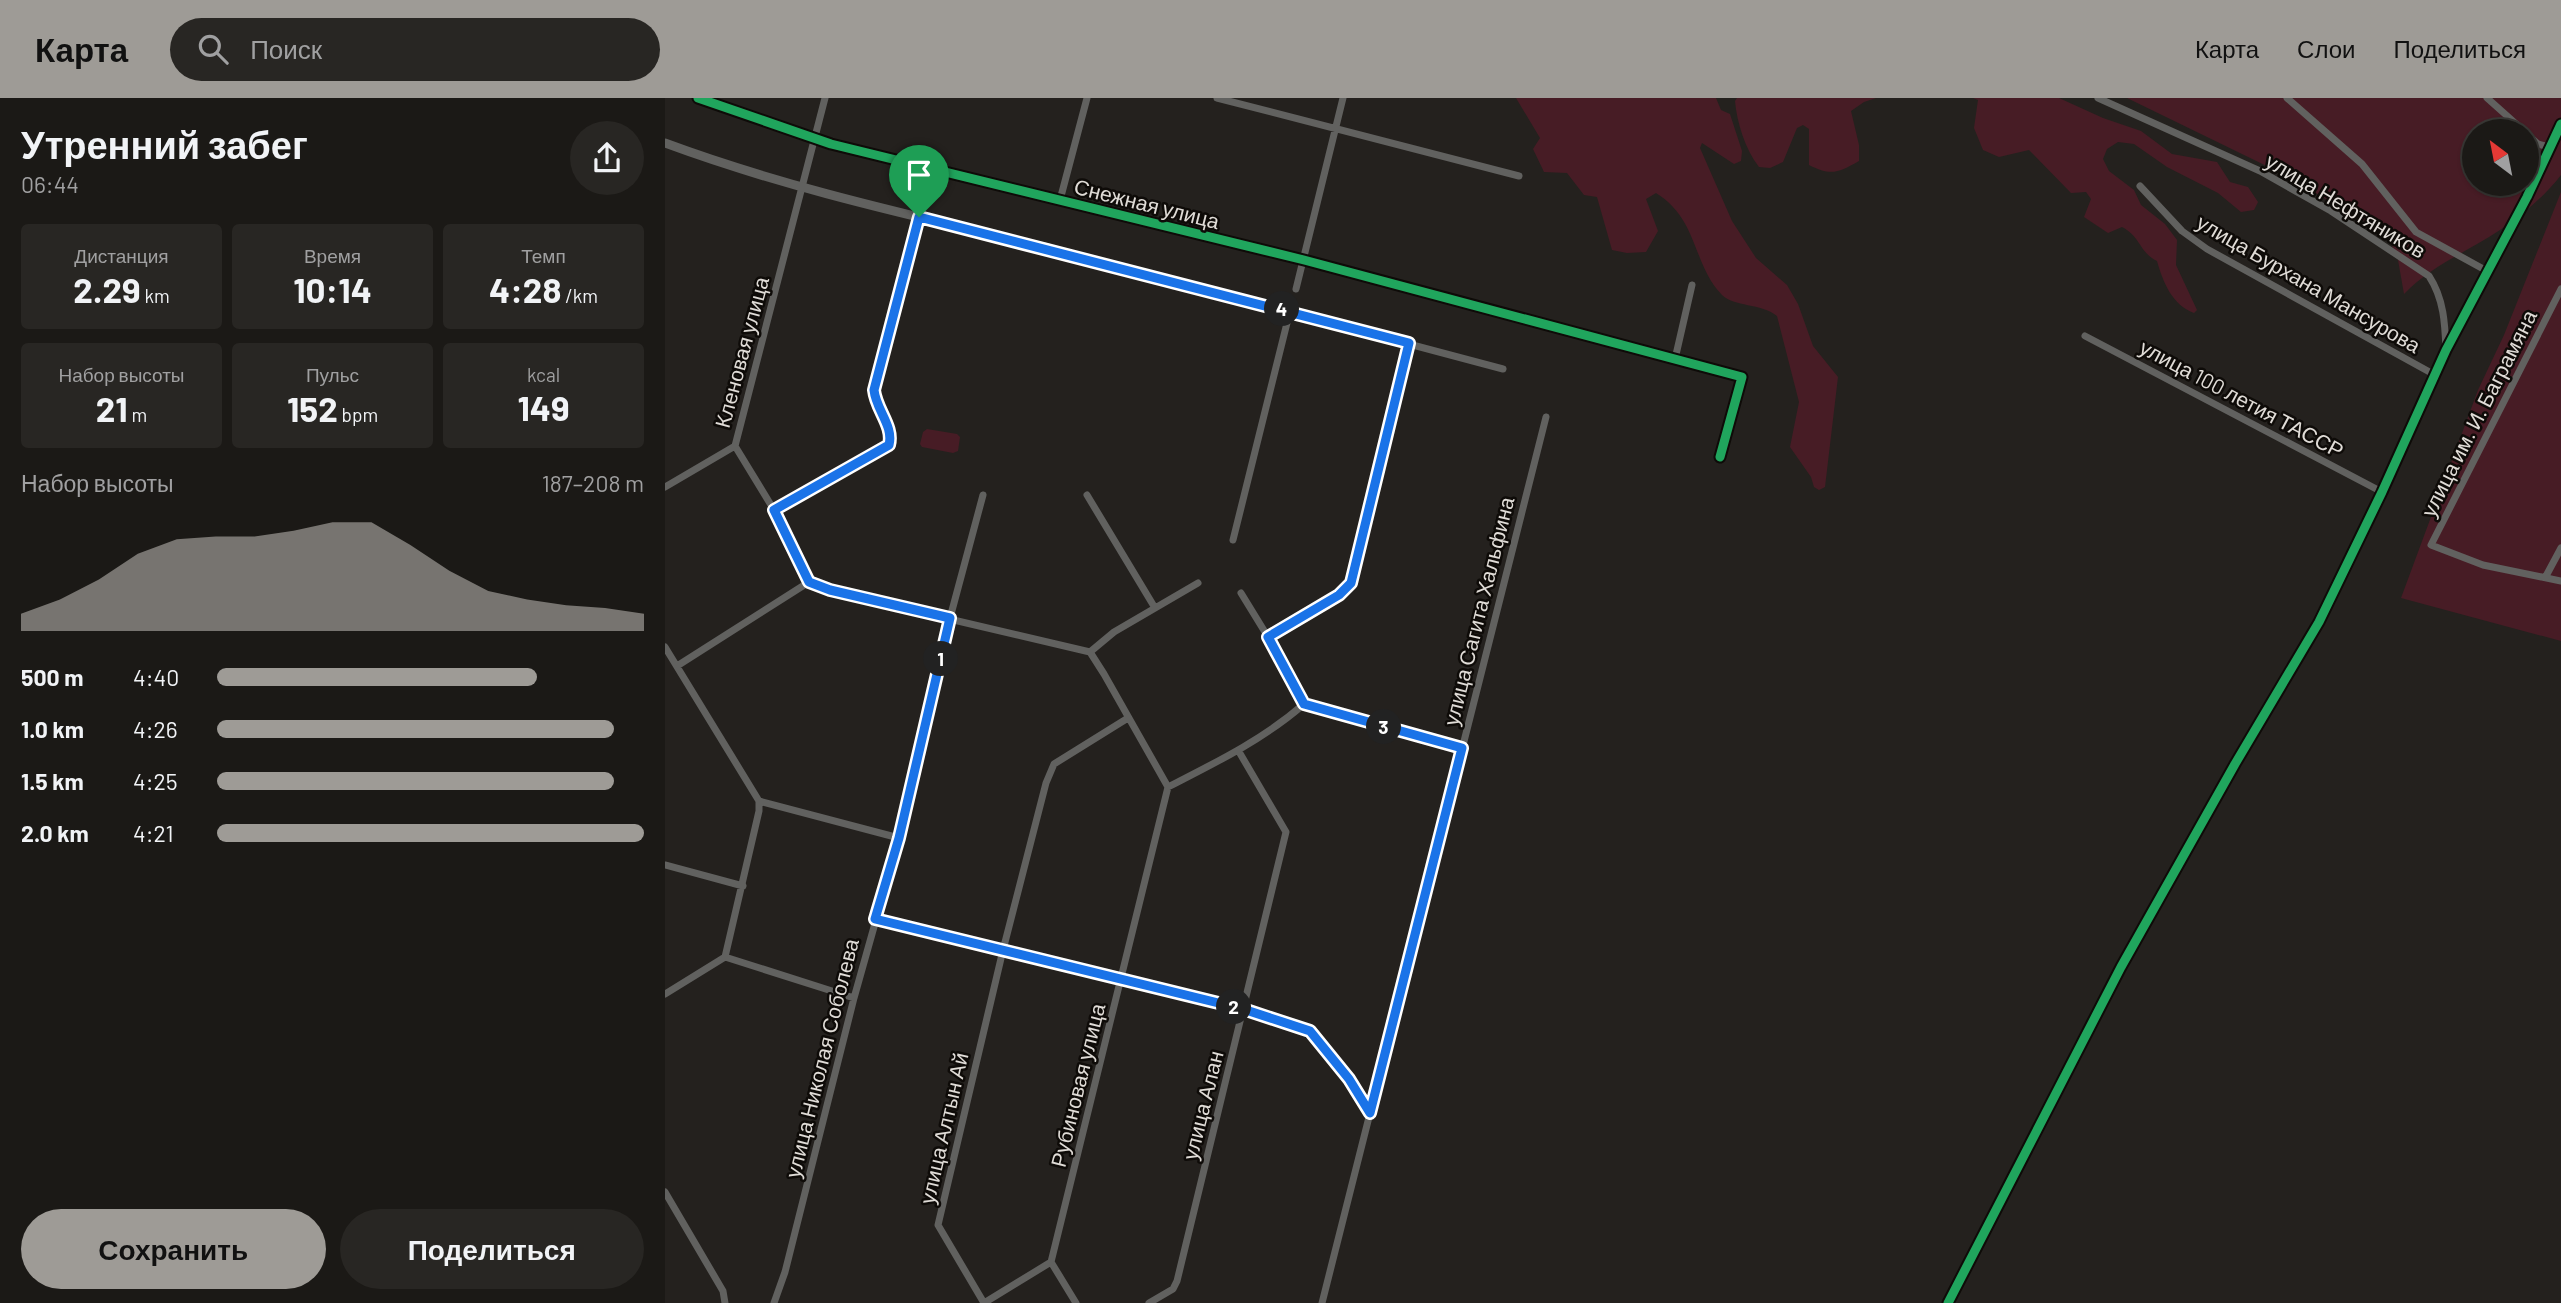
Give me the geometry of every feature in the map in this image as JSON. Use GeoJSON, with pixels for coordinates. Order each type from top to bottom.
{"type":"FeatureCollection","features":[{"type":"Feature","properties":{"kind":"street","name":"Снежная улица"},"geometry":{"type":"LineString","coordinates":[[698,98],[815,139],[1304,260],[1742,377],[1720,457]]}},
{"type":"Feature","properties":{"kind":"street","name":"Кленовая улица"},"geometry":{"type":"LineString","coordinates":[[666,484],[735,446],[825,98]]}},
{"type":"Feature","properties":{"kind":"street"},"geometry":{"type":"LineString","coordinates":[[1060,200],[1087,98]]}},
{"type":"Feature","properties":{"kind":"street"},"geometry":{"type":"LineString","coordinates":[[1217,98],[1520,176]]}},
{"type":"Feature","properties":{"kind":"street"},"geometry":{"type":"LineString","coordinates":[[1296,289],[1343,98]]}},
{"type":"Feature","properties":{"kind":"street","name":"улица Нефтяников"},"geometry":{"type":"LineString","coordinates":[[2098,98],[2260,171],[2331,211],[2429,276],[2436,288],[2444,314],[2446,350]]}},
{"type":"Feature","properties":{"kind":"street"},"geometry":{"type":"LineString","coordinates":[[2287,98],[2362,164],[2416,232],[2487,271]]}},
{"type":"Feature","properties":{"kind":"street"},"geometry":{"type":"LineString","coordinates":[[2487,98],[2510,119]]}},
{"type":"Feature","properties":{"kind":"street"},"geometry":{"type":"LineString","coordinates":[[1948,1303],[2121,967],[2319,622],[2446,350],[2527,197],[2561,124]]}},
{"type":"Feature","properties":{"kind":"street"},"geometry":{"type":"LineString","coordinates":[[665,143],[725,165],[802,188],[1048,248],[1503,369]]}},
{"type":"Feature","properties":{"kind":"street"},"geometry":{"type":"LineString","coordinates":[[2539,144],[2549,147]]}},
{"type":"Feature","properties":{"kind":"street","name":"улица Бурхана Мансурова"},"geometry":{"type":"LineString","coordinates":[[2140,186],[2182,231],[2207,249],[2435,375]]}},
{"type":"Feature","properties":{"kind":"street"},"geometry":{"type":"LineString","coordinates":[[774,510],[889,445],[891,435],[874,390],[919,217]]}},
{"type":"Feature","properties":{"kind":"street"},"geometry":{"type":"LineString","coordinates":[[1675,359],[1692,285]]}},
{"type":"Feature","properties":{"kind":"street","name":"улица им. И. Баграмяна"},"geometry":{"type":"LineString","coordinates":[[2561,289],[2431,545],[2483,565],[2561,581]]}},
{"type":"Feature","properties":{"kind":"street"},"geometry":{"type":"LineString","coordinates":[[1233,540],[1290,311]]}},
{"type":"Feature","properties":{"kind":"street","name":"улица 100 летия ТАССР"},"geometry":{"type":"LineString","coordinates":[[2085,336],[2382,492]]}},
{"type":"Feature","properties":{"kind":"street"},"geometry":{"type":"LineString","coordinates":[[1268,637],[1339,595],[1351,583],[1409,343]]}},
{"type":"Feature","properties":{"kind":"street","name":"улица Сагита Хальфина"},"geometry":{"type":"LineString","coordinates":[[1322,1303],[1546,417]]}},
{"type":"Feature","properties":{"kind":"street"},"geometry":{"type":"LineString","coordinates":[[735,446],[774,510],[809,582],[830,590],[1090,652],[1168,787],[1237,750],[1287,719],[1304,704]]}},
{"type":"Feature","properties":{"kind":"street","name":"улица Николая Соболева"},"geometry":{"type":"LineString","coordinates":[[774,1303],[785,1272],[853,998],[899,838],[950,618],[983,495]]}},
{"type":"Feature","properties":{"kind":"street"},"geometry":{"type":"LineString","coordinates":[[1087,495],[1155,608]]}},
{"type":"Feature","properties":{"kind":"street"},"geometry":{"type":"LineString","coordinates":[[2546,576],[2561,548]]}},
{"type":"Feature","properties":{"kind":"street"},"geometry":{"type":"LineString","coordinates":[[677,666],[809,582]]}},
{"type":"Feature","properties":{"kind":"street"},"geometry":{"type":"LineString","coordinates":[[1090,652],[1114,632],[1198,583]]}},
{"type":"Feature","properties":{"kind":"street"},"geometry":{"type":"LineString","coordinates":[[1241,593],[1304,704],[1462,748]]}},
{"type":"Feature","properties":{"kind":"street"},"geometry":{"type":"LineString","coordinates":[[665,647],[759,801],[743,886],[725,957],[665,994]]}},
{"type":"Feature","properties":{"kind":"street","name":"улица Алтын Ай"},"geometry":{"type":"LineString","coordinates":[[984,1303],[938,1225],[1003,950],[1046,783],[1054,764],[1128,718]]}},
{"type":"Feature","properties":{"kind":"street","name":"улица Алан"},"geometry":{"type":"LineString","coordinates":[[1149,1303],[1173,1289],[1177,1281],[1286,832],[1237,750]]}},
{"type":"Feature","properties":{"kind":"street","name":"Рубиновая улица"},"geometry":{"type":"LineString","coordinates":[[1051,1262],[1168,787]]}},
{"type":"Feature","properties":{"kind":"street"},"geometry":{"type":"LineString","coordinates":[[759,801],[899,838]]}},
{"type":"Feature","properties":{"kind":"street"},"geometry":{"type":"LineString","coordinates":[[665,865],[743,886]]}},
{"type":"Feature","properties":{"kind":"street"},"geometry":{"type":"LineString","coordinates":[[875,919],[1243,1009],[1310,1031],[1349,1079],[1370,1113]]}},
{"type":"Feature","properties":{"kind":"street"},"geometry":{"type":"LineString","coordinates":[[725,957],[853,998]]}},
{"type":"Feature","properties":{"kind":"street"},"geometry":{"type":"LineString","coordinates":[[665,1192],[723,1291],[725,1303]]}},
{"type":"Feature","properties":{"kind":"street"},"geometry":{"type":"LineString","coordinates":[[984,1303],[1051,1262],[1076,1303]]}},
{"type":"Feature","properties":{"kind":"shaded area"},"geometry":{"type":"Polygon","coordinates":[[[1516,98],[1716,98],[1721,110],[1730,114],[1742,151],[1741,161],[1734,164],[1702,143],[1700,148],[1732,221],[1756,258],[1787,285],[1798,304],[1813,346],[1838,377],[1825,487],[1819,490],[1814,487],[1811,477],[1790,447],[1799,402],[1777,316],[1763,309],[1733,302],[1722,295],[1705,270],[1680,216],[1656,193],[1646,199],[1658,231],[1646,252],[1627,253],[1612,250],[1597,197],[1584,195],[1567,173],[1544,172],[1533,149],[1540,138],[1516,98]]]}},
{"type":"Feature","properties":{"kind":"shaded area"},"geometry":{"type":"Polygon","coordinates":[[[1737,98],[1876,98],[1851,111],[1859,145],[1859,161],[1829,172],[1809,165],[1809,129],[1803,125],[1797,128],[1783,162],[1770,168],[1759,167],[1740,127],[1735,101],[1737,98]]]}},
{"type":"Feature","properties":{"kind":"shaded area"},"geometry":{"type":"Polygon","coordinates":[[[1973,98],[2059,98],[2103,118],[2141,131],[2172,154],[2217,162],[2230,182],[2248,187],[2258,202],[2254,210],[2241,212],[2218,193],[2167,167],[2134,144],[2118,142],[2107,149],[2103,159],[2109,171],[2134,190],[2141,205],[2165,224],[2177,240],[2176,265],[2197,310],[2194,313],[2174,299],[2157,261],[2128,231],[2122,227],[2108,233],[2084,217],[2091,199],[2086,192],[2071,193],[2029,150],[1999,157],[1983,150],[1974,128],[1978,100],[1973,98]]]}},
{"type":"Feature","properties":{"kind":"shaded area"},"geometry":{"type":"Polygon","coordinates":[[[2127,98],[2561,98],[2561,175],[2540,198],[2500,230],[2438,267],[2404,294],[2398,260],[2391,243],[2373,226],[2281,173],[2127,98]]]}},
{"type":"Feature","properties":{"kind":"shaded area"},"geometry":{"type":"Polygon","coordinates":[[[2561,192],[2561,641],[2401,598],[2478,390],[2504,335],[2561,192]]]}},
{"type":"Feature","properties":{"kind":"shaded area"},"geometry":{"type":"Polygon","coordinates":[[[927,429],[957,434],[960,437],[958,451],[953,453],[922,447],[920,444],[923,432],[927,429]]]}},
{"type":"Feature","properties":{"kind":"cycle path"},"geometry":{"type":"LineString","coordinates":[[698,98],[831,144],[1304,260],[1742,377],[1720,457]]}},
{"type":"Feature","properties":{"kind":"cycle path"},"geometry":{"type":"LineString","coordinates":[[1948,1303],[2121,967],[2235,764],[2319,622],[2446,350],[2527,197],[2561,124]]}},
{"type":"Feature","properties":{"kind":"route"},"geometry":{"type":"LineString","coordinates":[[919,217],[1048,248],[1409,343],[1351,583],[1339,595],[1268,637],[1304,704],[1462,748],[1370,1113],[1349,1079],[1310,1031],[1243,1009],[875,919],[899,838],[950,618],[830,590],[809,582],[774,510],[889,445],[891,435],[874,390],[919,217]]}}]}
